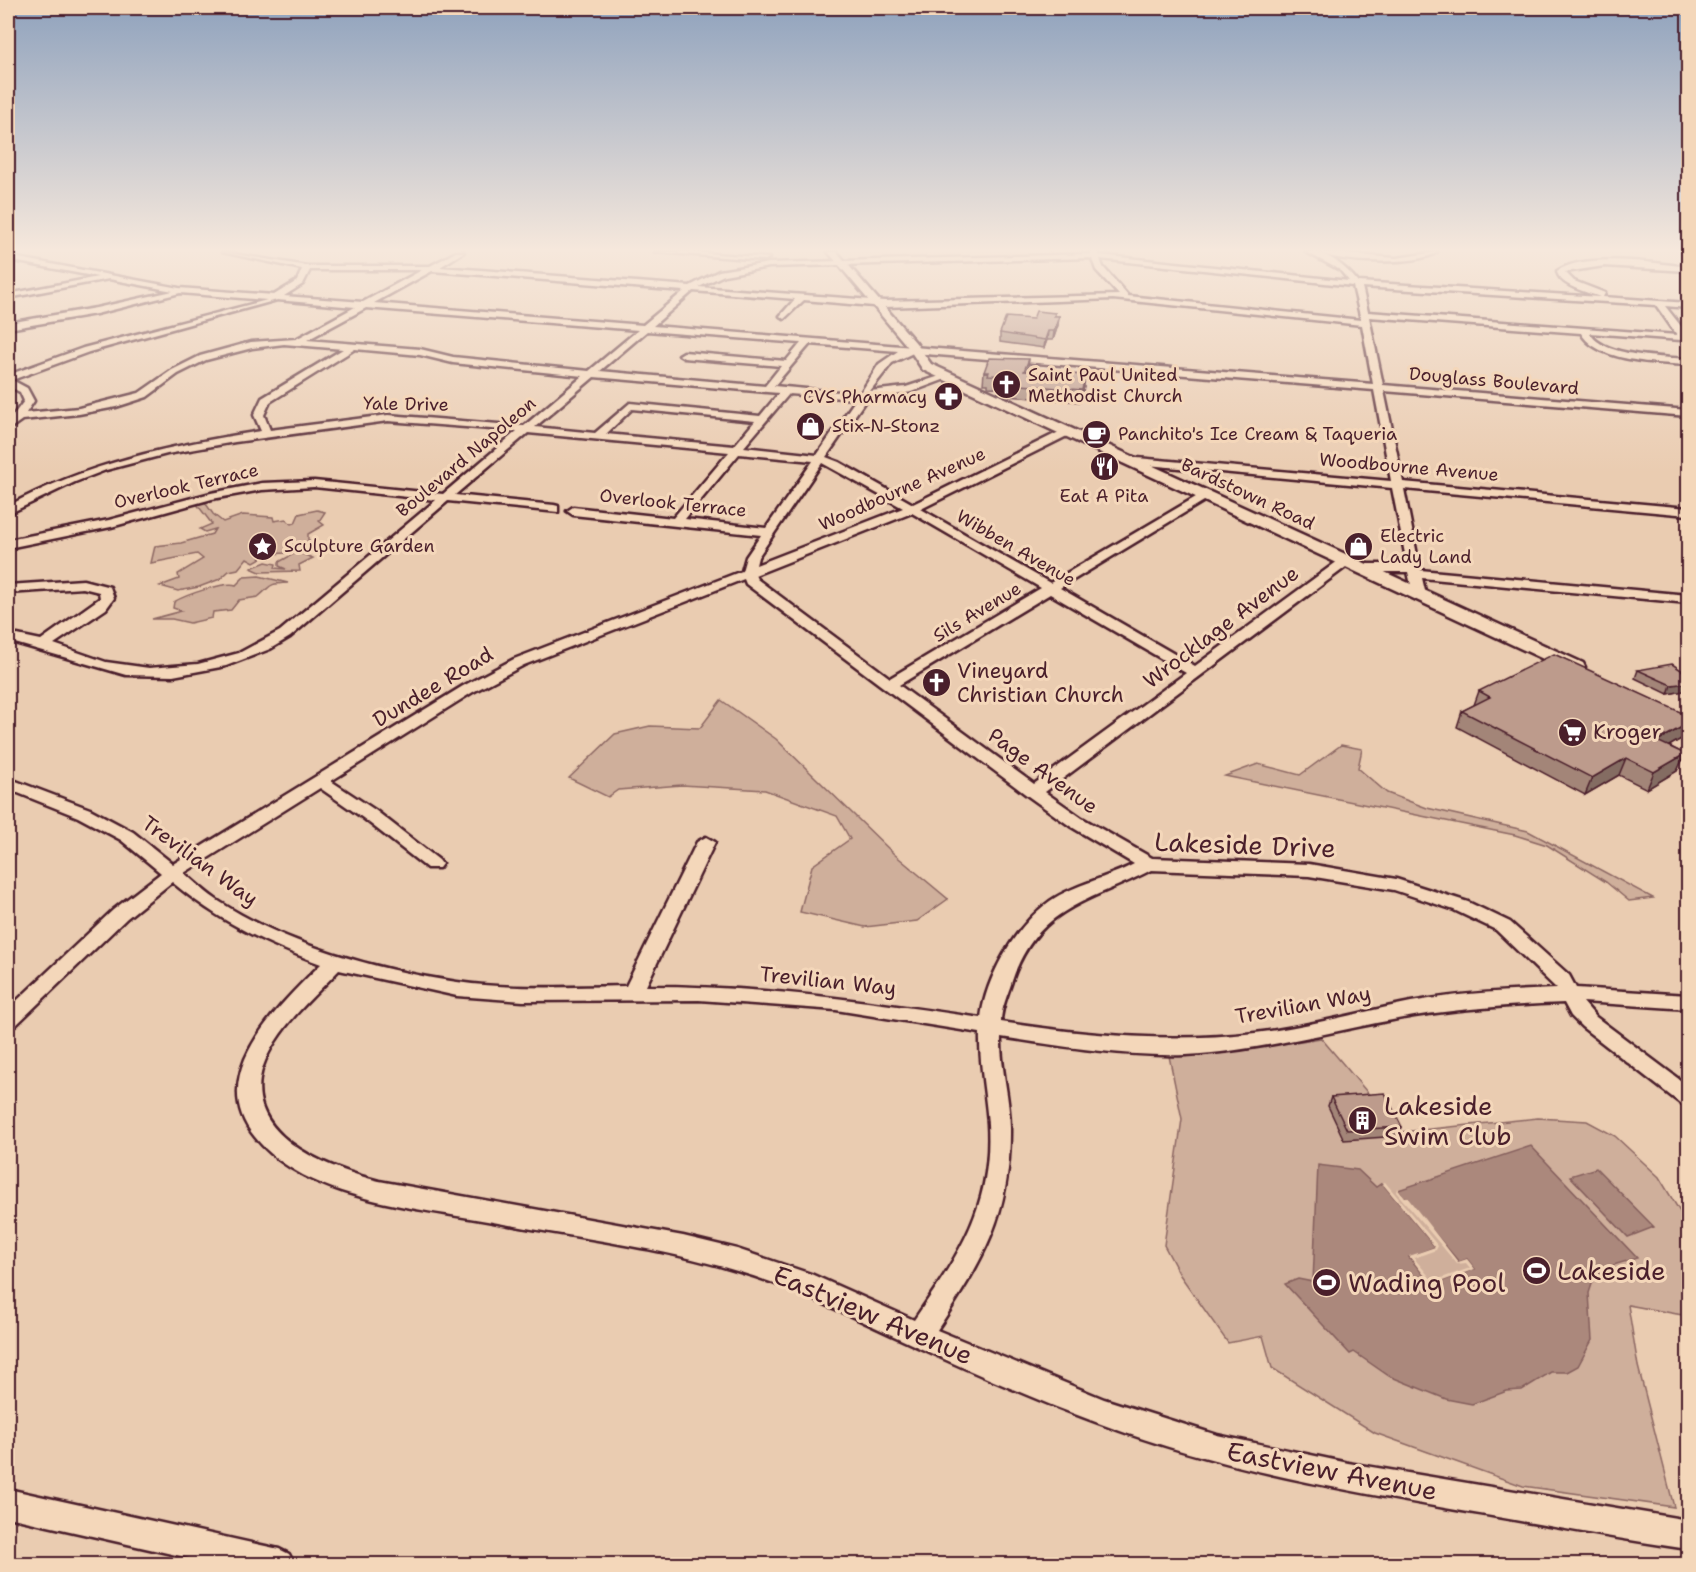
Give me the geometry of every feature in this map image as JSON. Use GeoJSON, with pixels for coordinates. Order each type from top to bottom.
{"type":"FeatureCollection","features":[{"type":"Feature","properties":{"kind":"main road","name":"Bardstown Road"},"geometry":{"type":"LineString","coordinates":[[893,325],[927,367],[946,377],[1587,672]]}},
{"type":"Feature","properties":{"kind":"street"},"geometry":{"type":"LineString","coordinates":[[8,380],[86,350],[185,325]]}},
{"type":"Feature","properties":{"kind":"street"},"geometry":{"type":"LineString","coordinates":[[298,341],[327,325]]}},
{"type":"Feature","properties":{"kind":"street","name":"Douglass Boulevard"},"geometry":{"type":"LineString","coordinates":[[626,325],[893,347],[916,352],[1689,413]]}},
{"type":"Feature","properties":{"kind":"street"},"geometry":{"type":"LineString","coordinates":[[1365,325],[1399,484],[1419,595]]}},
{"type":"Feature","properties":{"kind":"street"},"geometry":{"type":"LineString","coordinates":[[1499,325],[1584,330],[1687,340]]}},
{"type":"Feature","properties":{"kind":"street"},"geometry":{"type":"LineString","coordinates":[[1676,325],[1687,340]]}},
{"type":"Feature","properties":{"kind":"street","name":"Boulevard Napoleon"},"geometry":{"type":"LineString","coordinates":[[8,637],[46,643],[103,666],[144,672],[208,666],[246,655],[285,634],[647,327]]}},
{"type":"Feature","properties":{"kind":"street"},"geometry":{"type":"LineString","coordinates":[[1584,330],[1590,341],[1609,351],[1689,362]]}},
{"type":"Feature","properties":{"kind":"street"},"geometry":{"type":"LineString","coordinates":[[766,389],[808,340]]}},
{"type":"Feature","properties":{"kind":"street"},"geometry":{"type":"LineString","coordinates":[[19,417],[112,405],[143,394],[186,366],[223,351],[260,343],[298,341],[420,352],[471,362],[592,374],[864,397],[908,390],[946,377]]}},
{"type":"Feature","properties":{"kind":"street"},"geometry":{"type":"LineString","coordinates":[[267,434],[259,415],[266,400],[354,346]]}},
{"type":"Feature","properties":{"kind":"street"},"geometry":{"type":"LineString","coordinates":[[748,573],[752,557],[818,458],[864,397],[864,392],[892,356],[916,352]]}},
{"type":"Feature","properties":{"kind":"street"},"geometry":{"type":"LineString","coordinates":[[684,355],[789,364]]}},
{"type":"Feature","properties":{"kind":"street"},"geometry":{"type":"LineString","coordinates":[[8,380],[28,395],[27,405],[8,427]]}},
{"type":"Feature","properties":{"kind":"street"},"geometry":{"type":"LineString","coordinates":[[677,521],[786,391]]}},
{"type":"Feature","properties":{"kind":"street"},"geometry":{"type":"LineString","coordinates":[[598,436],[630,406],[763,419]]}},
{"type":"Feature","properties":{"kind":"street","name":"Yale Drive"},"geometry":{"type":"LineString","coordinates":[[8,511],[53,485],[104,466],[171,450],[267,434],[388,418],[526,429],[818,458]]}},
{"type":"Feature","properties":{"kind":"street","name":"Woodbourne Avenue"},"geometry":{"type":"LineString","coordinates":[[748,573],[912,508],[1067,432]]}},
{"type":"Feature","properties":{"kind":"street","name":"Wibben Avenue"},"geometry":{"type":"LineString","coordinates":[[818,458],[835,464],[1195,672]]}},
{"type":"Feature","properties":{"kind":"street","name":"Woodbourne Avenue"},"geometry":{"type":"LineString","coordinates":[[1126,460],[1689,511]]}},
{"type":"Feature","properties":{"kind":"street","name":"Overlook Terrace"},"geometry":{"type":"LineString","coordinates":[[8,544],[109,523],[218,494],[264,485],[314,484],[554,509]]}},
{"type":"Feature","properties":{"kind":"street","name":"Sils Avenue"},"geometry":{"type":"LineString","coordinates":[[890,684],[1205,495]]}},
{"type":"Feature","properties":{"kind":"street","name":"Overlook Terrace"},"geometry":{"type":"LineString","coordinates":[[573,511],[769,532]]}},
{"type":"Feature","properties":{"kind":"street","name":"Wrocklage Avenue"},"geometry":{"type":"LineString","coordinates":[[1034,792],[1346,561]]}},
{"type":"Feature","properties":{"kind":"street"},"geometry":{"type":"LineString","coordinates":[[1361,568],[1414,570],[1689,599]]}},
{"type":"Feature","properties":{"kind":"street","name":"Page Avenue"},"geometry":{"type":"LineString","coordinates":[[748,573],[751,581],[1034,792],[1076,822],[1148,864]]}},
{"type":"Feature","properties":{"kind":"street","name":"Dundee Road"},"geometry":{"type":"LineString","coordinates":[[8,1021],[120,914],[173,872],[505,668],[748,573]]}},
{"type":"Feature","properties":{"kind":"street"},"geometry":{"type":"LineString","coordinates":[[8,589],[83,584],[105,590],[107,598],[101,606],[46,643]]}},
{"type":"Feature","properties":{"kind":"street"},"geometry":{"type":"LineString","coordinates":[[320,781],[369,814],[433,864]]}},
{"type":"Feature","properties":{"kind":"street","name":"Trevilian Way"},"geometry":{"type":"LineString","coordinates":[[8,783],[84,813],[127,836],[213,906],[240,922],[335,962],[457,989],[523,994],[634,991],[699,993],[836,1003],[1119,1045],[1184,1047],[1257,1041],[1414,1009],[1479,1000],[1570,995],[1689,1002]]}},
{"type":"Feature","properties":{"kind":"street"},"geometry":{"type":"LineString","coordinates":[[634,991],[706,842]]}},
{"type":"Feature","properties":{"kind":"street","name":"Lakeside Drive"},"geometry":{"type":"LineString","coordinates":[[919,1335],[963,1270],[986,1223],[995,1189],[999,1127],[990,1027],[997,995],[1013,954],[1038,922],[1057,905],[1083,892],[1124,878],[1148,864],[1309,870],[1424,892],[1461,906],[1503,926],[1556,973],[1578,1011],[1589,1022],[1689,1097]]}},
{"type":"Feature","properties":{"kind":"street","name":"Eastview Avenue"},"geometry":{"type":"LineString","coordinates":[[335,962],[278,1023],[259,1051],[251,1073],[249,1091],[255,1120],[271,1142],[285,1154],[311,1170],[345,1183],[379,1191],[683,1246],[737,1260],[802,1282],[919,1335],[1103,1412],[1217,1449],[1347,1477],[1689,1535]]}},
{"type":"Feature","properties":{"kind":"street"},"geometry":{"type":"LineString","coordinates":[[8,1503],[279,1564]]}},
{"type":"Feature","properties":{"kind":"shaded area"},"geometry":{"type":"Polygon","coordinates":[[[204,501],[213,514],[223,522],[243,515],[273,517],[274,521],[286,519],[291,524],[295,523],[299,514],[317,510],[325,512],[319,521],[324,525],[308,534],[308,540],[311,541],[291,546],[286,553],[268,554],[254,562],[247,558],[238,569],[229,571],[220,579],[199,587],[178,591],[160,586],[179,579],[178,574],[203,559],[197,554],[151,563],[155,546],[181,543],[212,534],[215,529],[205,532],[200,529],[212,524],[196,503],[204,501]]]}},
{"type":"Feature","properties":{"kind":"shaded area"},"geometry":{"type":"Polygon","coordinates":[[[297,552],[313,558],[299,565],[300,571],[260,572],[251,568],[266,562],[276,564],[275,568],[286,569],[279,566],[279,562],[297,552]]]}},
{"type":"Feature","properties":{"kind":"shaded area"},"geometry":{"type":"Polygon","coordinates":[[[259,576],[288,583],[273,585],[258,597],[239,600],[231,610],[213,612],[212,618],[190,623],[172,619],[152,619],[182,611],[173,608],[174,602],[187,596],[205,589],[236,585],[244,577],[259,576]]]}},
{"type":"Feature","properties":{"kind":"shaded area"},"geometry":{"type":"Polygon","coordinates":[[[721,700],[776,739],[894,854],[948,899],[917,921],[865,927],[800,912],[812,866],[850,839],[837,816],[765,790],[682,785],[618,790],[608,797],[569,778],[615,734],[650,726],[700,728],[721,700]]]}},
{"type":"Feature","properties":{"kind":"shaded area"},"geometry":{"type":"Polygon","coordinates":[[[1341,745],[1362,749],[1358,768],[1387,793],[1427,808],[1528,831],[1653,898],[1629,901],[1606,882],[1547,845],[1515,835],[1225,776],[1258,764],[1300,775],[1341,745]]]}},
{"type":"Feature","properties":{"kind":"shaded area"},"geometry":{"type":"Polygon","coordinates":[[[1321,1038],[1401,1132],[1538,1118],[1587,1121],[1615,1136],[1659,1177],[1688,1225],[1688,1316],[1628,1305],[1638,1366],[1674,1507],[1523,1486],[1375,1433],[1272,1368],[1263,1336],[1228,1343],[1180,1275],[1164,1245],[1182,1119],[1169,1056],[1218,1054],[1321,1038]]]}},
{"type":"Feature","properties":{"kind":"shaded area","name":"Lakeside"},"geometry":{"type":"Polygon","coordinates":[[[1531,1146],[1637,1258],[1607,1267],[1593,1281],[1589,1293],[1592,1340],[1578,1366],[1567,1372],[1551,1372],[1522,1390],[1507,1391],[1472,1404],[1446,1399],[1389,1376],[1354,1352],[1350,1354],[1285,1284],[1298,1279],[1313,1282],[1318,1165],[1358,1170],[1376,1187],[1382,1183],[1435,1247],[1409,1257],[1432,1285],[1475,1269],[1467,1259],[1459,1262],[1398,1190],[1531,1146]]]}},
{"type":"Feature","properties":{"kind":"shaded area"},"geometry":{"type":"Polygon","coordinates":[[[1596,1168],[1654,1227],[1628,1237],[1570,1176],[1596,1168]]]}},
{"type":"Feature","properties":{"kind":"pier"},"geometry":{"type":"Polygon","coordinates":[[[1385,1182],[1438,1246],[1436,1250],[1414,1258],[1433,1281],[1470,1268],[1466,1263],[1457,1264],[1396,1192],[1397,1188],[1404,1197],[1407,1197],[1458,1262],[1467,1259],[1475,1269],[1432,1285],[1409,1256],[1435,1247],[1382,1183],[1385,1182]]]}},
{"type":"Feature","properties":{"kind":"building"},"geometry":{"type":"Polygon","coordinates":[[[1003,325],[1056,325],[1054,331],[1048,331],[1045,340],[1000,333],[1003,325]]]}},
{"type":"Feature","properties":{"kind":"building"},"geometry":{"type":"Polygon","coordinates":[[[989,358],[1029,359],[1024,371],[1085,375],[1082,390],[1009,384],[1008,376],[988,375],[989,372],[984,372],[989,358]]]}},
{"type":"Feature","properties":{"kind":"building","name":"Kroger"},"geometry":{"type":"Polygon","coordinates":[[[1554,654],[1689,716],[1689,723],[1657,741],[1685,754],[1654,772],[1626,758],[1592,778],[1462,711],[1490,697],[1479,691],[1554,654]]]}},
{"type":"Feature","properties":{"kind":"building"},"geometry":{"type":"Polygon","coordinates":[[[1672,664],[1689,675],[1689,683],[1671,685],[1638,670],[1672,664]]]}},
{"type":"Feature","properties":{"kind":"building","name":"Lakeside Swim Club"},"geometry":{"type":"Polygon","coordinates":[[[1385,1093],[1402,1127],[1347,1130],[1331,1097],[1385,1093]]]}},
{"type":"Feature","properties":{"kind":"place","name":"Saint Paul United Methodist Church"},"geometry":{"type":"Point","coordinates":[1007,385]}},
{"type":"Feature","properties":{"kind":"place","name":"CVS Pharmacy"},"geometry":{"type":"Point","coordinates":[948,397]}},
{"type":"Feature","properties":{"kind":"place","name":"Stix-N-Stonz"},"geometry":{"type":"Point","coordinates":[811,426]}},
{"type":"Feature","properties":{"kind":"place","name":"Panchito's Ice Cream & Taqueria"},"geometry":{"type":"Point","coordinates":[1097,434]}},
{"type":"Feature","properties":{"kind":"place","name":"Eat A Pita"},"geometry":{"type":"Point","coordinates":[1104,467]}},
{"type":"Feature","properties":{"kind":"place","name":"Sculpture Garden"},"geometry":{"type":"Point","coordinates":[263,546]}},
{"type":"Feature","properties":{"kind":"place","name":"Electric Lady Land"},"geometry":{"type":"Point","coordinates":[1359,546]}},
{"type":"Feature","properties":{"kind":"place","name":"Vineyard Christian Church"},"geometry":{"type":"Point","coordinates":[936,683]}},
{"type":"Feature","properties":{"kind":"place","name":"Kroger"},"geometry":{"type":"Point","coordinates":[1572,732]}},
{"type":"Feature","properties":{"kind":"place","name":"Lakeside Swim Club"},"geometry":{"type":"Point","coordinates":[1363,1121]}},
{"type":"Feature","properties":{"kind":"place","name":"Lakeside"},"geometry":{"type":"Point","coordinates":[1536,1271]}},
{"type":"Feature","properties":{"kind":"place","name":"Wading Pool"},"geometry":{"type":"Point","coordinates":[1327,1283]}}]}
